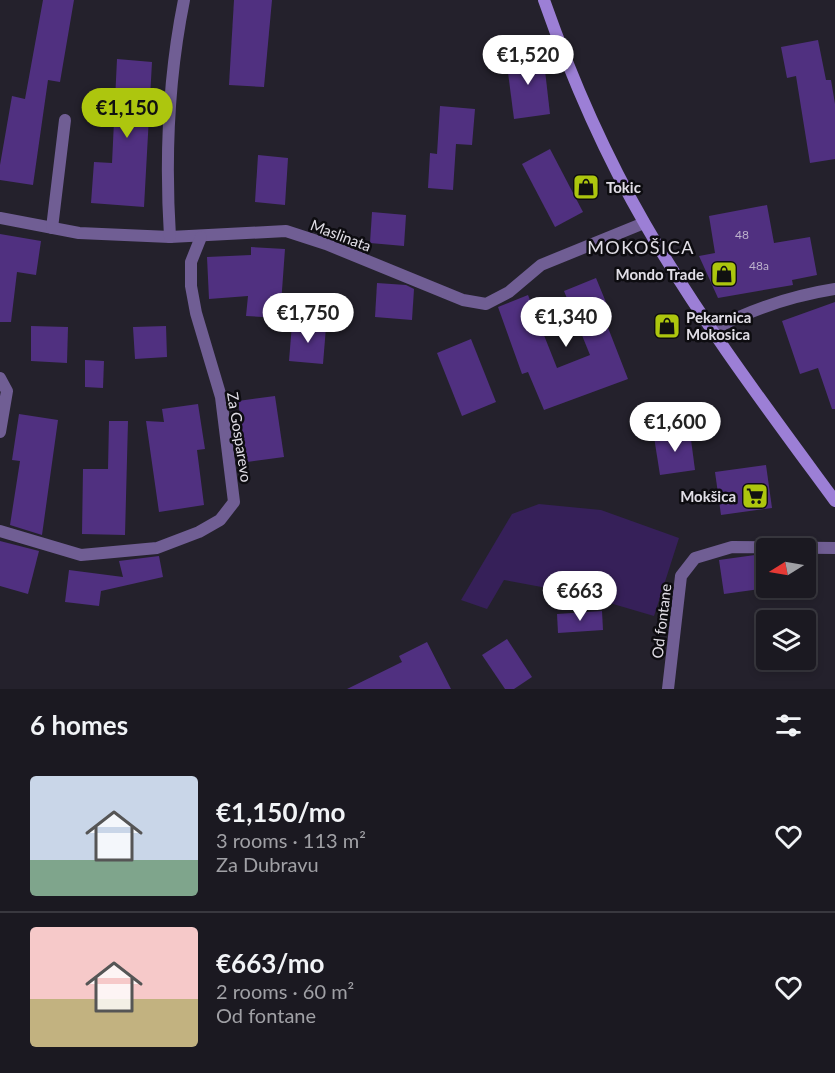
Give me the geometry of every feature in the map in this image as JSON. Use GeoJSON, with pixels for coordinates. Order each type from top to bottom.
{"type":"FeatureCollection","features":[{"type":"Feature","properties":{"kind":"main road"},"geometry":{"type":"LineString","coordinates":[[544,0],[561,49],[591,118],[644,223],[712,330],[835,501]]}},
{"type":"Feature","properties":{"kind":"street"},"geometry":{"type":"LineString","coordinates":[[170,237],[166,173],[168,116],[176,38],[184,0]]}},
{"type":"Feature","properties":{"kind":"street"},"geometry":{"type":"LineString","coordinates":[[52,228],[65,120]]}},
{"type":"Feature","properties":{"kind":"street","name":"Maslinata"},"geometry":{"type":"LineString","coordinates":[[0,218],[79,233],[201,237],[286,231],[326,244],[463,300],[486,304],[509,292],[541,265],[644,223]]}},
{"type":"Feature","properties":{"kind":"street","name":"Za Gosparevo"},"geometry":{"type":"LineString","coordinates":[[0,531],[81,555],[157,548],[199,532],[220,520],[234,502],[221,397],[196,313],[191,286],[191,262],[201,237]]}},
{"type":"Feature","properties":{"kind":"street"},"geometry":{"type":"LineString","coordinates":[[712,330],[747,312],[785,298],[835,289]]}},
{"type":"Feature","properties":{"kind":"street"},"geometry":{"type":"LineString","coordinates":[[0,378],[7,391],[0,432]]}},
{"type":"Feature","properties":{"kind":"street","name":"Od fontane"},"geometry":{"type":"LineString","coordinates":[[668,689],[681,576],[695,558],[732,547],[835,548]]}},
{"type":"Feature","properties":{"kind":"shaded area"},"geometry":{"type":"Polygon","coordinates":[[[539,504],[601,510],[679,538],[654,616],[579,594],[504,580],[487,609],[461,600],[512,514],[539,504]]]}},
{"type":"Feature","properties":{"kind":"building"},"geometry":{"type":"Polygon","coordinates":[[[43,0],[74,0],[60,82],[48,80],[33,185],[0,180],[0,165],[12,96],[25,99],[43,0]]]}},
{"type":"Feature","properties":{"kind":"building"},"geometry":{"type":"Polygon","coordinates":[[[234,0],[272,0],[264,87],[229,85],[234,0]]]}},
{"type":"Feature","properties":{"kind":"building"},"geometry":{"type":"Polygon","coordinates":[[[818,40],[826,80],[831,80],[835,104],[835,159],[810,163],[796,76],[787,78],[781,47],[818,40]]]}},
{"type":"Feature","properties":{"kind":"building"},"geometry":{"type":"Polygon","coordinates":[[[543,53],[550,114],[514,119],[506,57],[543,53]]]}},
{"type":"Feature","properties":{"kind":"building"},"geometry":{"type":"Polygon","coordinates":[[[117,59],[152,62],[144,207],[91,203],[94,162],[112,163],[117,59]]]}},
{"type":"Feature","properties":{"kind":"building"},"geometry":{"type":"Polygon","coordinates":[[[440,106],[475,109],[472,145],[456,144],[453,190],[428,188],[430,153],[437,154],[440,106]]]}},
{"type":"Feature","properties":{"kind":"building"},"geometry":{"type":"Polygon","coordinates":[[[550,149],[583,212],[555,227],[522,164],[550,149]]]}},
{"type":"Feature","properties":{"kind":"building"},"geometry":{"type":"Polygon","coordinates":[[[258,155],[288,158],[285,205],[255,202],[258,155]]]}},
{"type":"Feature","properties":{"kind":"building"},"geometry":{"type":"Polygon","coordinates":[[[767,205],[774,243],[810,237],[817,275],[792,280],[793,285],[718,298],[699,256],[715,253],[709,216],[767,205]]]}},
{"type":"Feature","properties":{"kind":"building"},"geometry":{"type":"Polygon","coordinates":[[[372,212],[406,215],[404,246],[370,243],[372,212]]]}},
{"type":"Feature","properties":{"kind":"building"},"geometry":{"type":"Polygon","coordinates":[[[0,234],[41,241],[36,275],[17,272],[11,322],[0,322],[0,234]]]}},
{"type":"Feature","properties":{"kind":"building"},"geometry":{"type":"Polygon","coordinates":[[[251,247],[285,249],[280,318],[246,316],[248,296],[209,299],[207,257],[251,255],[251,247]]]}},
{"type":"Feature","properties":{"kind":"building"},"geometry":{"type":"Polygon","coordinates":[[[596,278],[612,317],[605,320],[628,379],[544,410],[528,372],[522,374],[498,307],[528,295],[557,368],[590,355],[564,291],[596,278]]]}},
{"type":"Feature","properties":{"kind":"building"},"geometry":{"type":"Polygon","coordinates":[[[377,283],[406,285],[414,289],[412,320],[375,317],[377,283]]]}},
{"type":"Feature","properties":{"kind":"building"},"geometry":{"type":"Polygon","coordinates":[[[835,302],[835,409],[832,409],[818,368],[800,374],[782,321],[835,302]]]}},
{"type":"Feature","properties":{"kind":"building"},"geometry":{"type":"Polygon","coordinates":[[[292,324],[326,327],[323,364],[289,361],[292,324]]]}},
{"type":"Feature","properties":{"kind":"building"},"geometry":{"type":"Polygon","coordinates":[[[31,326],[68,327],[67,363],[31,361],[31,326]]]}},
{"type":"Feature","properties":{"kind":"building"},"geometry":{"type":"Polygon","coordinates":[[[166,326],[167,357],[135,359],[133,327],[166,326]]]}},
{"type":"Feature","properties":{"kind":"building"},"geometry":{"type":"Polygon","coordinates":[[[471,339],[496,402],[462,416],[437,353],[471,339]]]}},
{"type":"Feature","properties":{"kind":"building"},"geometry":{"type":"Polygon","coordinates":[[[85,360],[104,361],[103,388],[85,387],[85,360]]]}},
{"type":"Feature","properties":{"kind":"building"},"geometry":{"type":"Polygon","coordinates":[[[275,396],[284,457],[247,462],[238,401],[275,396]]]}},
{"type":"Feature","properties":{"kind":"building"},"geometry":{"type":"Polygon","coordinates":[[[198,404],[205,449],[197,450],[204,505],[159,512],[146,421],[164,422],[162,409],[198,404]]]}},
{"type":"Feature","properties":{"kind":"building"},"geometry":{"type":"Polygon","coordinates":[[[19,414],[58,420],[42,535],[10,525],[20,461],[12,460],[19,414]]]}},
{"type":"Feature","properties":{"kind":"building"},"geometry":{"type":"Polygon","coordinates":[[[109,421],[128,421],[125,535],[82,534],[83,469],[108,469],[109,421]]]}},
{"type":"Feature","properties":{"kind":"building"},"geometry":{"type":"Polygon","coordinates":[[[690,432],[695,470],[660,475],[654,437],[690,432]]]}},
{"type":"Feature","properties":{"kind":"building"},"geometry":{"type":"Polygon","coordinates":[[[766,465],[772,508],[721,515],[715,472],[766,465]]]}},
{"type":"Feature","properties":{"kind":"building"},"geometry":{"type":"Polygon","coordinates":[[[0,541],[39,551],[28,594],[0,586],[0,541]]]}},
{"type":"Feature","properties":{"kind":"building"},"geometry":{"type":"Polygon","coordinates":[[[755,555],[756,590],[724,594],[719,560],[755,555]]]}},
{"type":"Feature","properties":{"kind":"building"},"geometry":{"type":"Polygon","coordinates":[[[159,556],[163,577],[101,591],[99,606],[65,602],[69,570],[123,577],[119,561],[159,556]]]}},
{"type":"Feature","properties":{"kind":"building"},"geometry":{"type":"Polygon","coordinates":[[[602,611],[603,630],[558,633],[557,614],[602,611]]]}},
{"type":"Feature","properties":{"kind":"building"},"geometry":{"type":"Polygon","coordinates":[[[507,639],[532,677],[514,689],[505,689],[482,655],[507,639]]]}},
{"type":"Feature","properties":{"kind":"building"},"geometry":{"type":"Polygon","coordinates":[[[427,642],[451,689],[347,689],[402,662],[399,656],[427,642]]]}},
{"type":"Feature","properties":{"kind":"place","name":"Tokic"},"geometry":{"type":"Point","coordinates":[586,187]}},
{"type":"Feature","properties":{"kind":"place","name":"Mondo Trade"},"geometry":{"type":"Point","coordinates":[724,274]}},
{"type":"Feature","properties":{"kind":"place","name":"Pekarnica Mokosica"},"geometry":{"type":"Point","coordinates":[667,326]}},
{"type":"Feature","properties":{"kind":"place","name":"Mokšica"},"geometry":{"type":"Point","coordinates":[755,496]}},
{"type":"Feature","properties":{"kind":"district","name":"MOKOŠICA"},"geometry":{"type":"Point","coordinates":[641,247]}}]}
